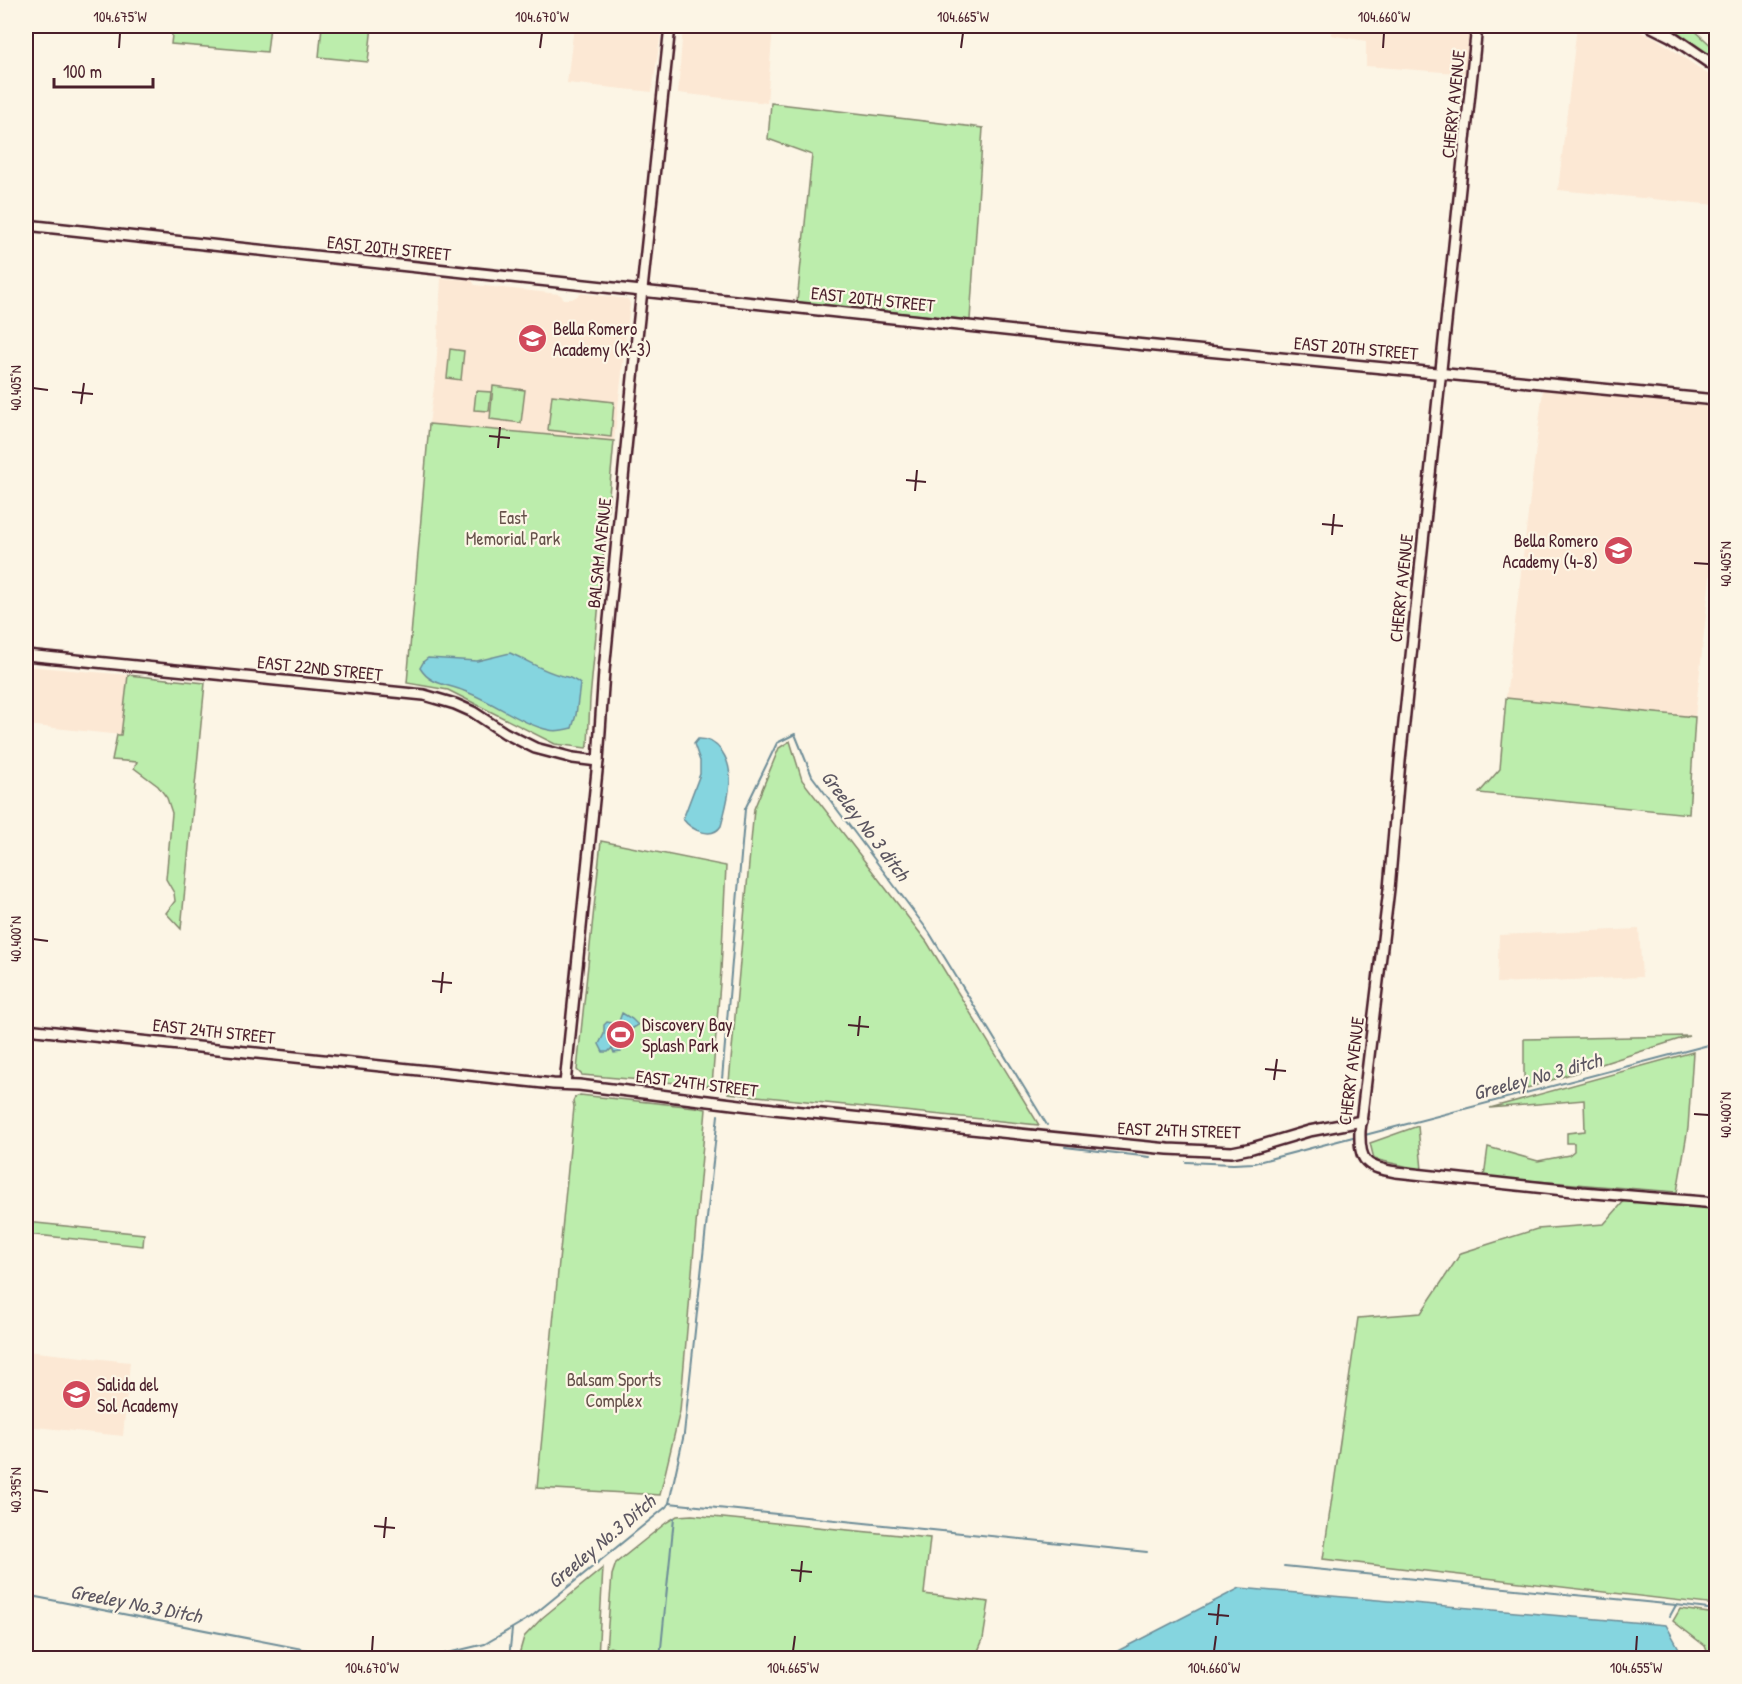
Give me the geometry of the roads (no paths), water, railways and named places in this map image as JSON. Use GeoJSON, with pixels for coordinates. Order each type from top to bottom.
{"type":"FeatureCollection","features":[{"type":"Feature","properties":{"kind":"main road"},"geometry":{"type":"LineString","coordinates":[[1651,26],[1671,36],[1716,67]]}},
{"type":"Feature","properties":{"kind":"street","name":"BALSAM AVENUE"},"geometry":{"type":"LineString","coordinates":[[565,1084],[641,291],[670,26]]}},
{"type":"Feature","properties":{"kind":"street","name":"CHERRY AVENUE"},"geometry":{"type":"LineString","coordinates":[[1477,26],[1360,1153],[1369,1165],[1396,1172],[1582,1192],[1716,1203]]}},
{"type":"Feature","properties":{"kind":"street","name":"EAST 20TH STREET"},"geometry":{"type":"LineString","coordinates":[[26,225],[1145,345],[1716,400]]}},
{"type":"Feature","properties":{"kind":"street","name":"EAST 22ND STREET"},"geometry":{"type":"LineString","coordinates":[[26,656],[424,695],[473,712],[505,733],[535,748],[597,761]]}},
{"type":"Feature","properties":{"kind":"street","name":"EAST 24TH STREET"},"geometry":{"type":"LineString","coordinates":[[26,1029],[565,1084],[773,1109],[1187,1150],[1232,1152],[1309,1131],[1362,1121]]}},
{"type":"Feature","properties":{"kind":"water"},"geometry":{"type":"Polygon","coordinates":[[[510,653],[580,684],[572,728],[555,731],[539,727],[475,695],[434,681],[420,668],[428,658],[477,661],[510,653]]]}},
{"type":"Feature","properties":{"kind":"water"},"geometry":{"type":"Polygon","coordinates":[[[698,739],[712,742],[722,752],[728,765],[730,779],[721,826],[707,833],[696,830],[683,819],[700,774],[700,761],[694,744],[698,739]]]}},
{"type":"Feature","properties":{"kind":"water","name":"Discovery Bay Splash Park"},"geometry":{"type":"Polygon","coordinates":[[[622,1013],[638,1025],[625,1033],[624,1036],[627,1037],[623,1042],[621,1052],[614,1053],[612,1048],[608,1052],[603,1052],[599,1044],[604,1034],[604,1025],[607,1022],[612,1023],[611,1037],[615,1039],[622,1013]]]}},
{"type":"Feature","properties":{"kind":"water"},"geometry":{"type":"Polygon","coordinates":[[[1240,1588],[1666,1625],[1681,1652],[1690,1658],[1104,1658],[1240,1588]]]}},
{"type":"Feature","properties":{"kind":"waterway","name":"Greeley No 3 ditch"},"geometry":{"type":"LineString","coordinates":[[721,1091],[745,809],[777,743],[795,734],[812,776],[929,932],[1047,1125]]}},
{"type":"Feature","properties":{"kind":"waterway","name":"Greeley No 3 ditch"},"geometry":{"type":"LineString","coordinates":[[1365,1135],[1716,1043]]}},
{"type":"Feature","properties":{"kind":"waterway","name":"Greeley No.3 Ditch"},"geometry":{"type":"LineString","coordinates":[[427,1658],[485,1644],[531,1617],[669,1503],[684,1434],[718,1115]]}},
{"type":"Feature","properties":{"kind":"waterway","name":"Greeley No 3 ditch"},"geometry":{"type":"LineString","coordinates":[[1186,1162],[1254,1163],[1353,1137]]}},
{"type":"Feature","properties":{"kind":"waterway","name":"Greeley No 3 ditch"},"geometry":{"type":"LineString","coordinates":[[1065,1147],[1150,1157]]}},
{"type":"Feature","properties":{"kind":"waterway"},"geometry":{"type":"LineString","coordinates":[[669,1503],[1147,1552]]}},
{"type":"Feature","properties":{"kind":"waterway"},"geometry":{"type":"LineString","coordinates":[[660,1658],[674,1518]]}},
{"type":"Feature","properties":{"kind":"waterway"},"geometry":{"type":"LineString","coordinates":[[1284,1566],[1676,1605]]}},
{"type":"Feature","properties":{"kind":"waterway","name":"Greeley No.3 Ditch"},"geometry":{"type":"LineString","coordinates":[[26,1595],[348,1658]]}},
{"type":"Feature","properties":{"kind":"waterway"},"geometry":{"type":"LineString","coordinates":[[1670,1616],[1676,1605],[1716,1610]]}},
{"type":"Feature","properties":{"kind":"waterway"},"geometry":{"type":"LineString","coordinates":[[509,1658],[512,1629]]}},
{"type":"Feature","properties":{"kind":"place","name":"Bella Romero Academy (K-3)"},"geometry":{"type":"Point","coordinates":[532,338]}},
{"type":"Feature","properties":{"kind":"place","name":"Bella Romero Academy (4-8)"},"geometry":{"type":"Point","coordinates":[1619,550]}},
{"type":"Feature","properties":{"kind":"place","name":"Discovery Bay Splash Park"},"geometry":{"type":"Point","coordinates":[621,1034]}},
{"type":"Feature","properties":{"kind":"place","name":"Salida del Sol Academy"},"geometry":{"type":"Point","coordinates":[76,1394]}},
{"type":"Feature","properties":{"kind":"park label","name":"East Memorial Park"},"geometry":{"type":"Point","coordinates":[513,527]}},
{"type":"Feature","properties":{"kind":"park label","name":"Balsam Sports Complex"},"geometry":{"type":"Point","coordinates":[614,1389]}}]}
